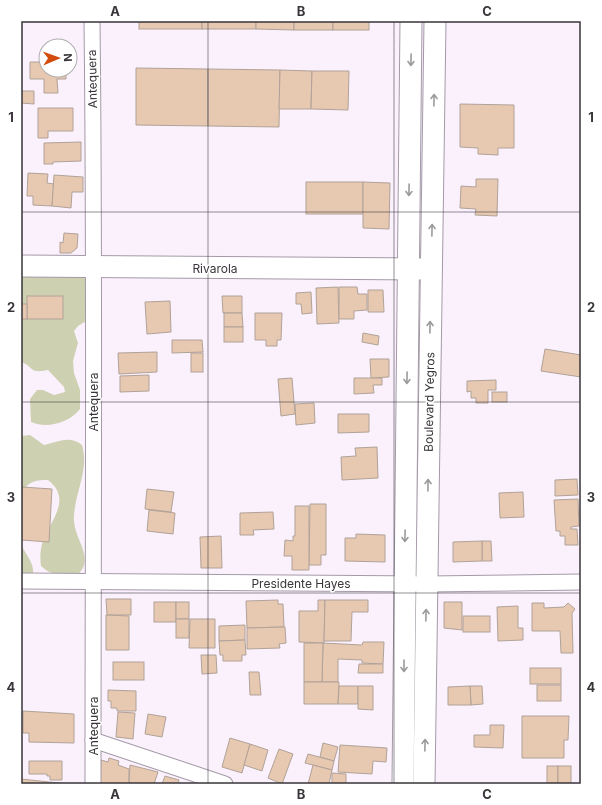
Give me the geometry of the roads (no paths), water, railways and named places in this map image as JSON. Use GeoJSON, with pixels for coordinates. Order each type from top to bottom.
{"type":"FeatureCollection","features":[{"type":"Feature","properties":{"kind":"street","name":"Antequera"},"geometry":{"type":"LineString","coordinates":[[92,21],[94,267],[92,582],[93,784]]}},
{"type":"Feature","properties":{"kind":"street","name":"Boulevard Yegros"},"geometry":{"type":"LineString","coordinates":[[403,784],[411,21]]}},
{"type":"Feature","properties":{"kind":"street","name":"Boulevard Yegros"},"geometry":{"type":"LineString","coordinates":[[424,784],[435,21]]}},
{"type":"Feature","properties":{"kind":"street","name":"Rivarola"},"geometry":{"type":"LineString","coordinates":[[21,266],[431,269]]}},
{"type":"Feature","properties":{"kind":"street","name":"Presidente Hayes"},"geometry":{"type":"LineString","coordinates":[[21,581],[405,584],[581,582]]}},
{"type":"Feature","properties":{"kind":"street"},"geometry":{"type":"LineString","coordinates":[[93,740],[225,784]]}}]}
